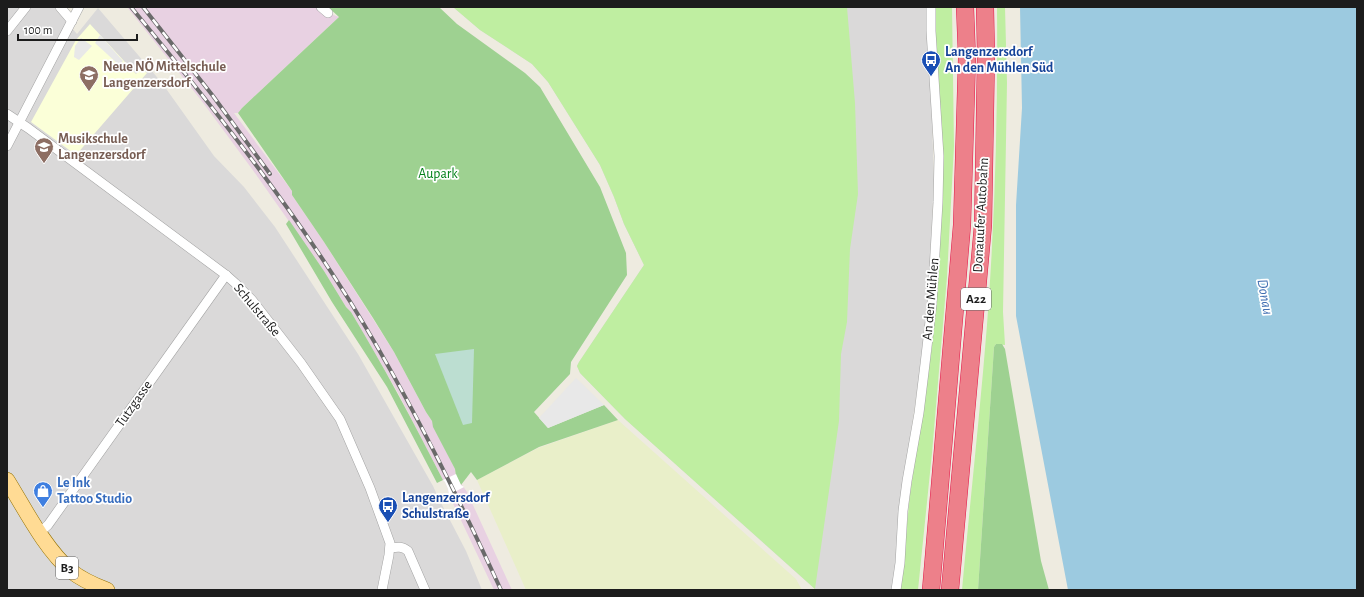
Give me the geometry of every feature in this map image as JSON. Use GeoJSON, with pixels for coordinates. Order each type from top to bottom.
{"type":"FeatureCollection","features":[{"type":"Feature","properties":{"kind":"highway","name":"Donauufer Autobahn"},"geometry":{"type":"LineString","coordinates":[[930,590],[962,225],[967,58],[965,7]]}},
{"type":"Feature","properties":{"kind":"highway","name":"Donauufer Autobahn"},"geometry":{"type":"LineString","coordinates":[[950,590],[983,225],[986,54],[985,7]]}},
{"type":"Feature","properties":{"kind":"main road","name":"B3"},"geometry":{"type":"LineString","coordinates":[[7,480],[56,556],[83,585],[107,590]]}},
{"type":"Feature","properties":{"kind":"street"},"geometry":{"type":"LineString","coordinates":[[7,31],[26,7]]}},
{"type":"Feature","properties":{"kind":"street"},"geometry":{"type":"LineString","coordinates":[[60,7],[72,21]]}},
{"type":"Feature","properties":{"kind":"street"},"geometry":{"type":"LineString","coordinates":[[7,146],[79,7]]}},
{"type":"Feature","properties":{"kind":"street","name":"An den Mühlen"},"geometry":{"type":"LineString","coordinates":[[896,590],[900,563],[904,504],[919,413],[932,304],[939,156],[931,31],[931,7]]}},
{"type":"Feature","properties":{"kind":"street","name":"Schulstraße"},"geometry":{"type":"LineString","coordinates":[[7,114],[20,122],[226,275],[252,300],[301,364],[340,419],[370,488],[388,537],[390,548],[382,590]]}},
{"type":"Feature","properties":{"kind":"street","name":"Tutzgasse"},"geometry":{"type":"LineString","coordinates":[[40,532],[48,525],[226,275]]}},
{"type":"Feature","properties":{"kind":"street"},"geometry":{"type":"LineString","coordinates":[[390,548],[400,547],[408,550],[425,590]]}},
{"type":"Feature","properties":{"kind":"shaded area"},"geometry":{"type":"Polygon","coordinates":[[[7,7],[54,7],[77,34],[98,8],[162,83],[214,156],[244,187],[275,227],[358,354],[433,486],[466,551],[482,590],[7,590],[7,7]]]}},
{"type":"Feature","properties":{"kind":"shaded area"},"geometry":{"type":"Polygon","coordinates":[[[127,7],[321,7],[328,13],[339,17],[238,113],[234,113],[292,191],[292,195],[324,242],[394,352],[432,421],[455,469],[456,476],[467,492],[512,590],[494,590],[449,495],[445,482],[398,393],[351,312],[346,307],[324,271],[204,104],[127,7]]]}},
{"type":"Feature","properties":{"kind":"shaded area"},"geometry":{"type":"Polygon","coordinates":[[[453,7],[928,7],[934,180],[929,282],[921,364],[899,512],[897,562],[893,590],[816,590],[625,419],[580,373],[577,366],[579,362],[644,265],[624,224],[600,165],[548,82],[532,64],[480,30],[453,7]]]}},
{"type":"Feature","properties":{"kind":"shaded area","name":"Neue NÖ Mittelschule Langenzersdorf"},"geometry":{"type":"Polygon","coordinates":[[[90,24],[136,74],[141,68],[147,73],[76,155],[31,122],[76,40],[90,24]]]}},
{"type":"Feature","properties":{"kind":"shaded area"},"geometry":{"type":"Polygon","coordinates":[[[100,35],[123,61],[119,65],[95,43],[100,35]]]}},
{"type":"Feature","properties":{"kind":"shaded area"},"geometry":{"type":"Polygon","coordinates":[[[81,38],[92,46],[79,60],[74,57],[75,46],[81,38]]]}},
{"type":"Feature","properties":{"kind":"shaded area"},"geometry":{"type":"Polygon","coordinates":[[[474,349],[472,423],[463,425],[435,354],[474,349]]]}},
{"type":"Feature","properties":{"kind":"shaded area"},"geometry":{"type":"Polygon","coordinates":[[[576,378],[604,405],[548,428],[539,418],[576,378]]]}},
{"type":"Feature","properties":{"kind":"shaded area"},"geometry":{"type":"Polygon","coordinates":[[[618,420],[796,579],[802,590],[526,590],[477,480],[538,448],[618,420]]]}},
{"type":"Feature","properties":{"kind":"green space","name":"Aupark"},"geometry":{"type":"Polygon","coordinates":[[[328,7],[439,7],[457,24],[525,73],[540,87],[600,187],[626,253],[627,275],[571,362],[570,374],[534,412],[548,428],[604,405],[618,420],[539,447],[477,480],[471,472],[461,485],[456,476],[455,469],[433,427],[432,421],[394,352],[324,242],[292,195],[292,191],[238,113],[339,17],[328,7]]]}},
{"type":"Feature","properties":{"kind":"green space"},"geometry":{"type":"Polygon","coordinates":[[[453,7],[847,7],[855,103],[858,194],[850,249],[847,322],[841,354],[839,421],[815,589],[625,419],[580,373],[577,366],[579,362],[644,265],[624,224],[600,165],[548,82],[532,64],[480,30],[453,7]]]}},
{"type":"Feature","properties":{"kind":"green space"},"geometry":{"type":"Polygon","coordinates":[[[934,7],[952,7],[954,146],[947,277],[932,453],[918,590],[899,590],[910,494],[932,346],[939,241],[934,7]]]}},
{"type":"Feature","properties":{"kind":"green space"},"geometry":{"type":"Polygon","coordinates":[[[997,7],[1005,7],[1007,83],[1003,312],[1005,345],[996,344],[994,347],[978,590],[962,590],[990,285],[995,166],[997,7]]]}},
{"type":"Feature","properties":{"kind":"green space"},"geometry":{"type":"Polygon","coordinates":[[[289,220],[324,271],[346,307],[351,312],[421,437],[443,480],[437,483],[387,387],[332,302],[286,224],[289,220]]]}},
{"type":"Feature","properties":{"kind":"green space"},"geometry":{"type":"Polygon","coordinates":[[[996,344],[1002,344],[1005,349],[1041,561],[1049,590],[978,590],[994,347],[996,344]]]}},
{"type":"Feature","properties":{"kind":"water","name":"Donau"},"geometry":{"type":"Polygon","coordinates":[[[1020,7],[1357,7],[1357,590],[1068,590],[1016,316],[1016,205],[1022,108],[1020,7]]]}},
{"type":"Feature","properties":{"kind":"pier"},"geometry":{"type":"Polygon","coordinates":[[[456,474],[461,485],[464,487],[449,495],[448,489],[443,480],[456,474]]]}},
{"type":"Feature","properties":{"kind":"railway"},"geometry":{"type":"LineString","coordinates":[[131,7],[246,152],[300,226],[351,303],[412,408],[467,517],[501,590]]}},
{"type":"Feature","properties":{"kind":"railway"},"geometry":{"type":"LineString","coordinates":[[143,7],[213,96],[270,174]]}},
{"type":"Feature","properties":{"kind":"place","name":"Langenzersdorf An den Mühlen Süd"},"geometry":{"type":"Point","coordinates":[931,77]}},
{"type":"Feature","properties":{"kind":"place","name":"Neue NÖ Mittelschule Langenzersdorf"},"geometry":{"type":"Point","coordinates":[89,92]}},
{"type":"Feature","properties":{"kind":"place","name":"Musikschule Langenzersdorf"},"geometry":{"type":"Point","coordinates":[44,164]}},
{"type":"Feature","properties":{"kind":"place","name":"Le Ink Tattoo Studio"},"geometry":{"type":"Point","coordinates":[43,508]}},
{"type":"Feature","properties":{"kind":"place","name":"Langenzersdorf Schulstraße"},"geometry":{"type":"Point","coordinates":[388,523]}}]}
